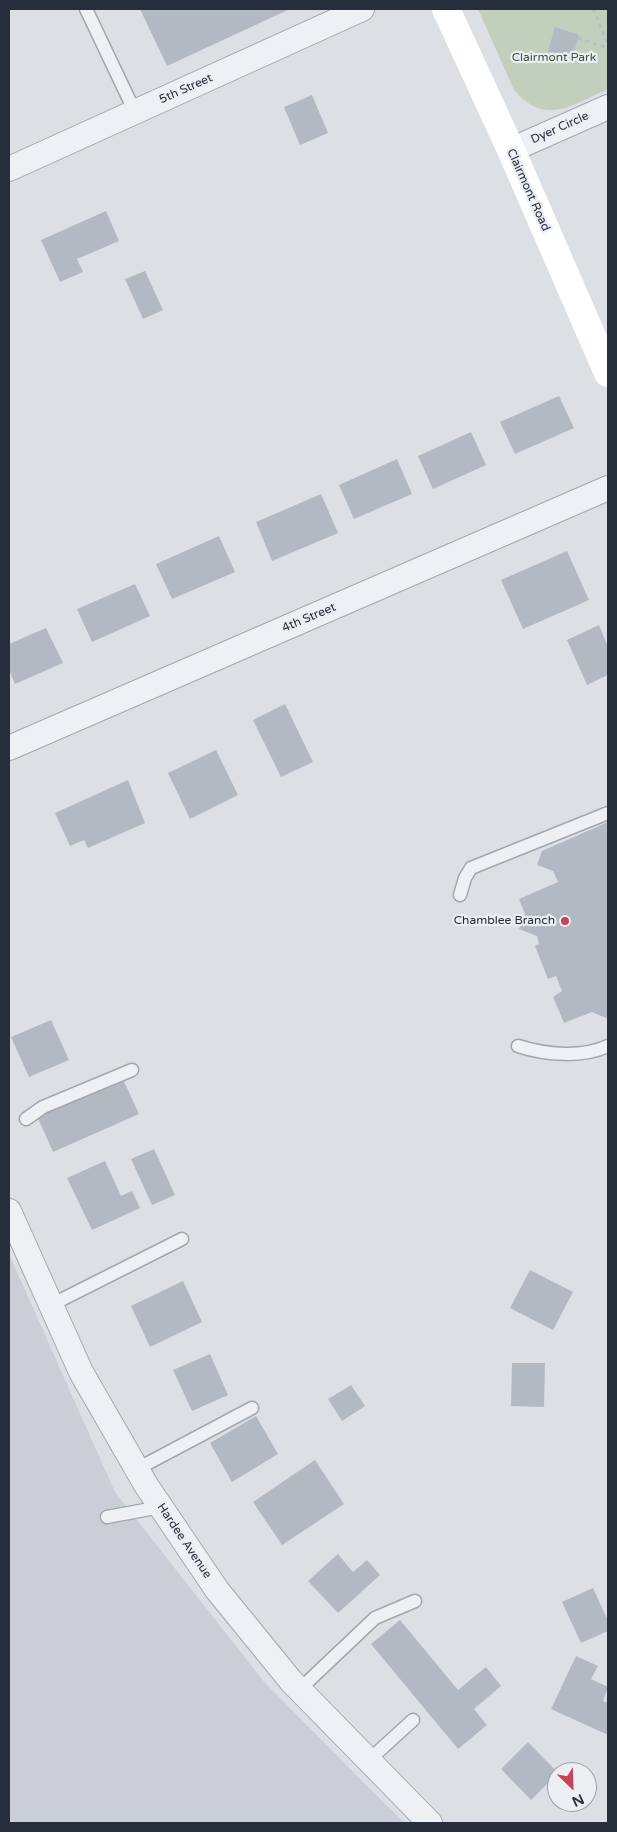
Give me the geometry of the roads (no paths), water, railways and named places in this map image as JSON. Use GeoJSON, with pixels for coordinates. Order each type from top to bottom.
{"type":"FeatureCollection","features":[{"type":"Feature","properties":{"kind":"main road","name":"Clairmont Road"},"geometry":{"type":"LineString","coordinates":[[446,9],[511,150],[608,373]]}},
{"type":"Feature","properties":{"kind":"street","name":"5th Street"},"geometry":{"type":"LineString","coordinates":[[9,169],[362,9]]}},
{"type":"Feature","properties":{"kind":"street","name":"Dyer Circle"},"geometry":{"type":"LineString","coordinates":[[511,150],[608,107]]}},
{"type":"Feature","properties":{"kind":"street","name":"4th Street"},"geometry":{"type":"LineString","coordinates":[[9,748],[608,488]]}},
{"type":"Feature","properties":{"kind":"street","name":"Hardee Avenue"},"geometry":{"type":"LineString","coordinates":[[9,1211],[81,1372],[137,1469],[217,1590],[299,1690],[430,1823]]}},
{"type":"Feature","properties":{"kind":"lane"},"geometry":{"type":"LineString","coordinates":[[86,9],[134,112]]}},
{"type":"Feature","properties":{"kind":"lane"},"geometry":{"type":"LineString","coordinates":[[460,895],[464,878],[471,868],[608,813]]}},
{"type":"Feature","properties":{"kind":"lane"},"geometry":{"type":"LineString","coordinates":[[518,1046],[538,1052],[567,1053],[597,1051],[608,1046]]}},
{"type":"Feature","properties":{"kind":"lane"},"geometry":{"type":"LineString","coordinates":[[26,1119],[43,1107],[132,1070]]}},
{"type":"Feature","properties":{"kind":"lane"},"geometry":{"type":"LineString","coordinates":[[51,1305],[182,1239]]}},
{"type":"Feature","properties":{"kind":"lane"},"geometry":{"type":"LineString","coordinates":[[137,1469],[252,1408]]}},
{"type":"Feature","properties":{"kind":"lane"},"geometry":{"type":"LineString","coordinates":[[106,1518],[161,1507]]}},
{"type":"Feature","properties":{"kind":"lane"},"geometry":{"type":"LineString","coordinates":[[299,1690],[375,1618],[415,1601]]}},
{"type":"Feature","properties":{"kind":"lane"},"geometry":{"type":"LineString","coordinates":[[368,1761],[413,1720]]}},
{"type":"Feature","properties":{"kind":"place","name":"Chamblee Branch"},"geometry":{"type":"Point","coordinates":[565,921]}},
{"type":"Feature","properties":{"kind":"park label","name":"Clairmont Park"},"geometry":{"type":"Point","coordinates":[554,58]}}]}
